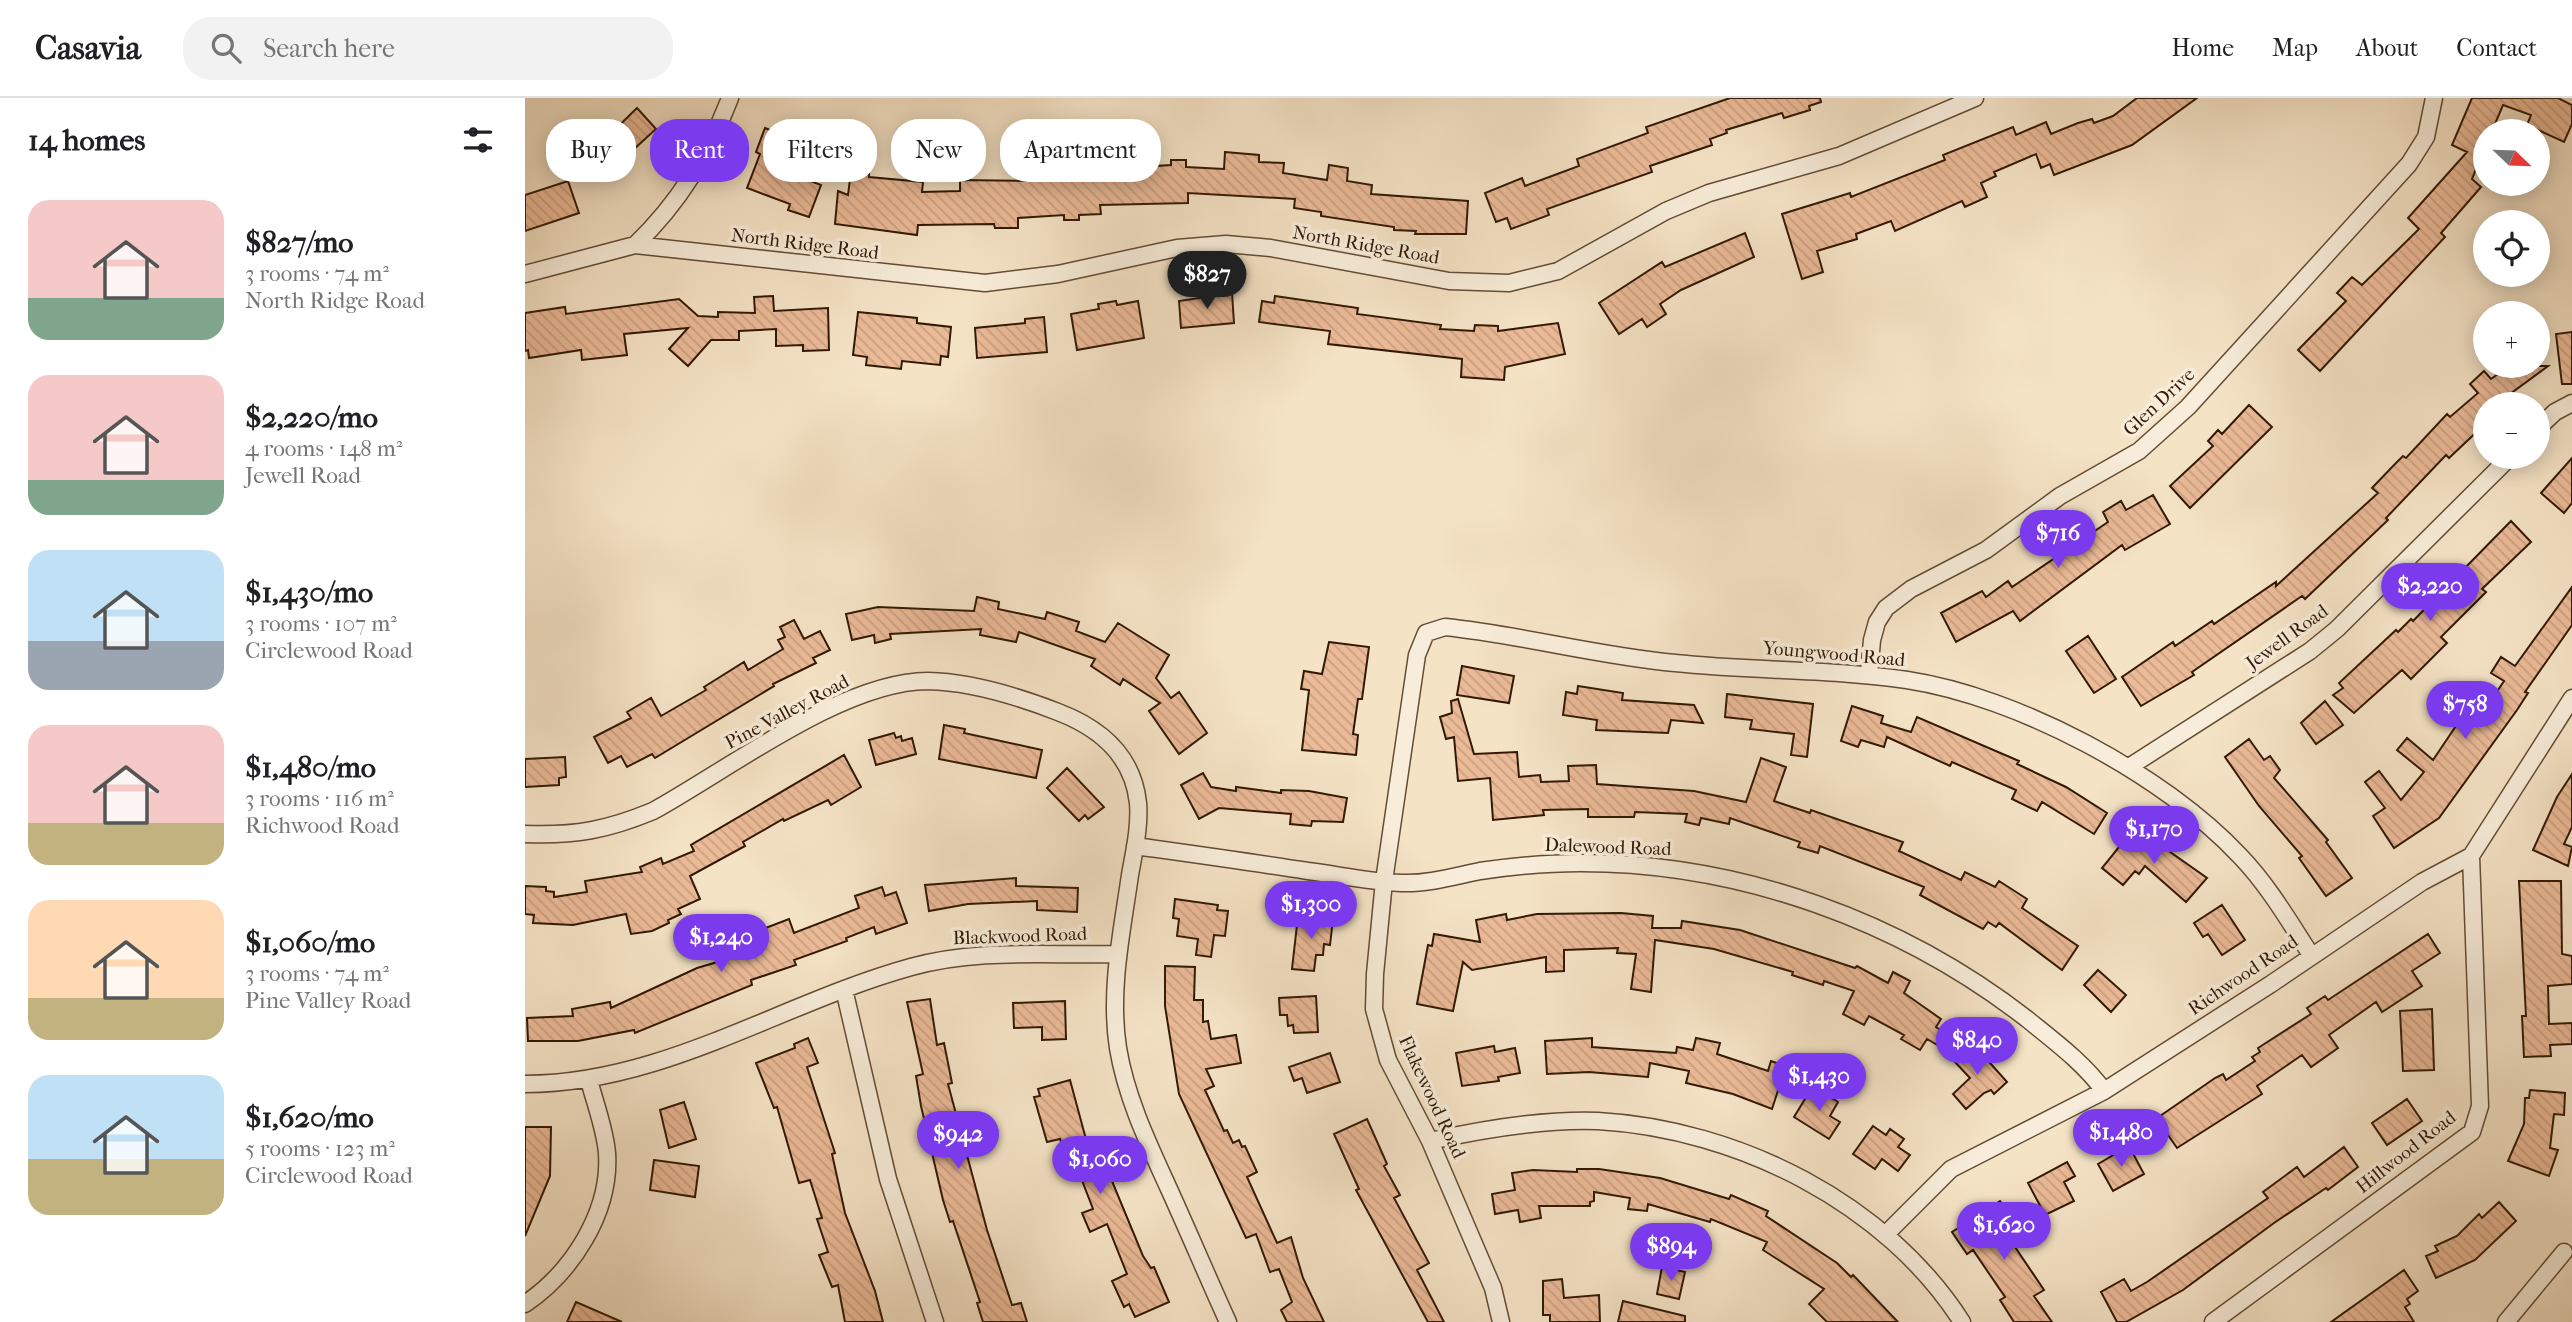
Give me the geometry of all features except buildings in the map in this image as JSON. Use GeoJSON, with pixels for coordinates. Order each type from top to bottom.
{"type":"FeatureCollection","features":[{"type":"Feature","properties":{"kind":"street"},"geometry":{"type":"LineString","coordinates":[[525,274],[635,245],[667,213],[698,168],[730,98]]}},
{"type":"Feature","properties":{"kind":"street","name":"North Ridge Road"},"geometry":{"type":"LineString","coordinates":[[635,245],[985,284],[1058,274],[1188,246],[1226,244],[1271,248],[1449,281],[1509,283],[1558,271],[1666,211],[1709,193],[1839,156],[1975,98]]}},
{"type":"Feature","properties":{"kind":"street","name":"Glen Drive"},"geometry":{"type":"LineString","coordinates":[[1869,675],[1877,622],[1897,598],[1986,550],[2042,508],[2120,465],[2188,407],[2403,172],[2426,137],[2434,98]]}},
{"type":"Feature","properties":{"kind":"street"},"geometry":{"type":"LineString","coordinates":[[2550,417],[2572,403]]}},
{"type":"Feature","properties":{"kind":"street","name":"Jewell Road"},"geometry":{"type":"LineString","coordinates":[[2129,767],[2319,644],[2498,469]]}},
{"type":"Feature","properties":{"kind":"street","name":"Youngwood Road"},"geometry":{"type":"LineString","coordinates":[[1426,633],[1445,627],[1514,635],[1672,663],[1869,675],[1911,681],[2001,705],[2129,767],[2212,830],[2238,853],[2271,893],[2311,955]]}},
{"type":"Feature","properties":{"kind":"street","name":"Flakewood Road"},"geometry":{"type":"LineString","coordinates":[[1426,633],[1420,642],[1408,704],[1384,881],[1374,974],[1378,1029],[1388,1060],[1430,1141],[1493,1288],[1501,1322]]}},
{"type":"Feature","properties":{"kind":"street","name":"Pine Valley Road"},"geometry":{"type":"LineString","coordinates":[[525,834],[586,833],[622,824],[683,794],[840,703],[872,691],[925,681],[957,683],[1034,703],[1102,735],[1127,765],[1135,787],[1138,813],[1118,954],[1115,1010],[1117,1043],[1127,1089],[1228,1322]]}},
{"type":"Feature","properties":{"kind":"street","name":"Richwood Road"},"geometry":{"type":"LineString","coordinates":[[1886,1234],[1951,1169],[2104,1091],[2271,984],[2422,882],[2471,856],[2572,698]]}},
{"type":"Feature","properties":{"kind":"street","name":"Dalewood Road"},"geometry":{"type":"LineString","coordinates":[[1135,846],[1405,883],[1541,864],[1626,864],[1688,872],[1769,890],[1862,922],[1946,963],[1991,992],[2047,1035],[2089,1072],[2104,1091]]}},
{"type":"Feature","properties":{"kind":"street","name":"Hillwood Road"},"geometry":{"type":"LineString","coordinates":[[2213,1322],[2472,1132],[2480,1106],[2471,856]]}},
{"type":"Feature","properties":{"kind":"street","name":"Blackwood Road"},"geometry":{"type":"LineString","coordinates":[[525,1084],[589,1080],[657,1064],[844,989],[912,966],[978,954],[1118,954]]}},
{"type":"Feature","properties":{"kind":"street"},"geometry":{"type":"LineString","coordinates":[[844,989],[888,1179],[935,1322]]}},
{"type":"Feature","properties":{"kind":"street"},"geometry":{"type":"LineString","coordinates":[[525,1304],[568,1263],[590,1229],[601,1200],[607,1156],[589,1080]]}},
{"type":"Feature","properties":{"kind":"street"},"geometry":{"type":"LineString","coordinates":[[1430,1141],[1489,1130],[1571,1121],[1599,1121],[1667,1132],[1766,1160],[1816,1186],[1886,1234],[1962,1322]]}},
{"type":"Feature","properties":{"kind":"street"},"geometry":{"type":"LineString","coordinates":[[2506,1322],[2564,1252]]}}]}
